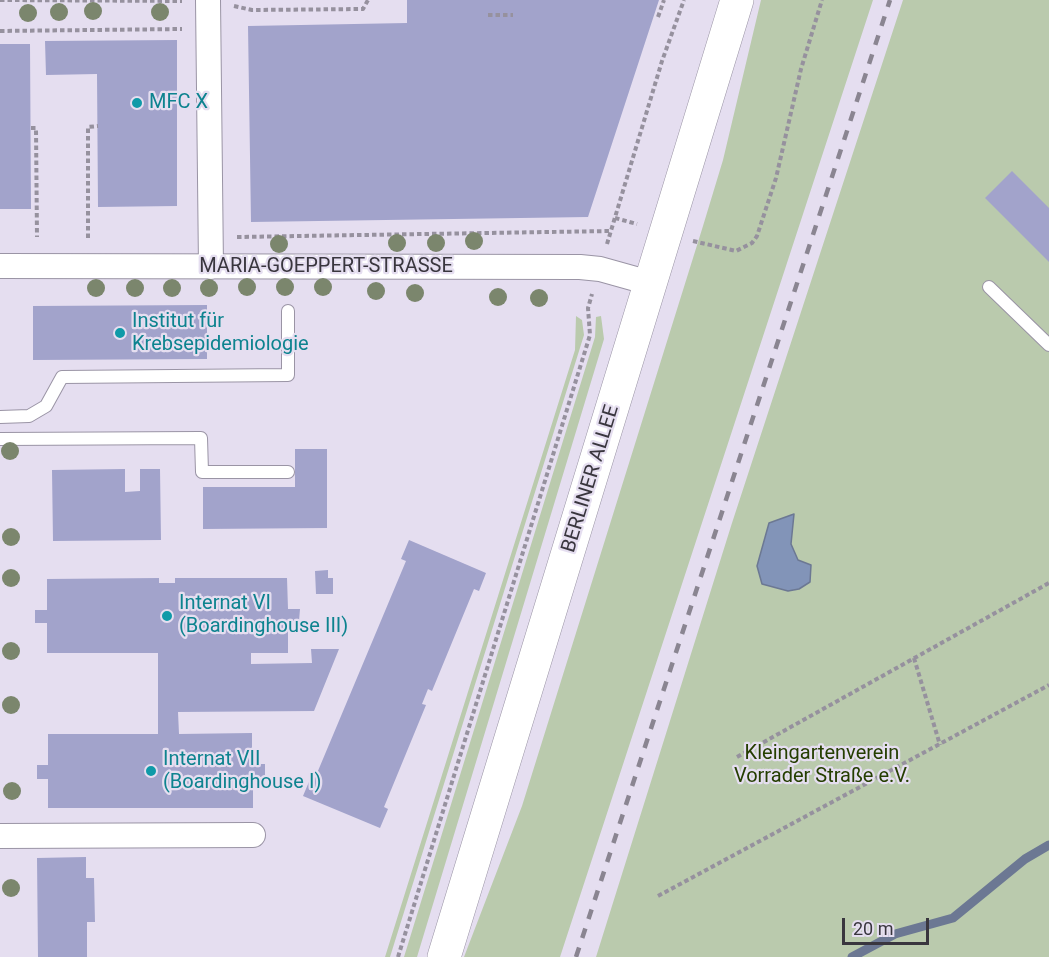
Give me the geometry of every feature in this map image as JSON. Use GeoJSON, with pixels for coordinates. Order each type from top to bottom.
{"type":"FeatureCollection","features":[{"type":"Feature","properties":{"kind":"main road","name":"BERLINER ALLEE"},"geometry":{"type":"LineString","coordinates":[[444,957],[737,0]]}},
{"type":"Feature","properties":{"kind":"street"},"geometry":{"type":"LineString","coordinates":[[208,0],[211,267]]}},
{"type":"Feature","properties":{"kind":"street","name":"MARIA-GOEPPERT-STRASSE"},"geometry":{"type":"LineString","coordinates":[[0,266],[580,267],[600,269],[650,283]]}},
{"type":"Feature","properties":{"kind":"street"},"geometry":{"type":"LineString","coordinates":[[0,836],[253,835]]}},
{"type":"Feature","properties":{"kind":"lane"},"geometry":{"type":"LineString","coordinates":[[989,287],[1049,345]]}},
{"type":"Feature","properties":{"kind":"lane"},"geometry":{"type":"LineString","coordinates":[[0,417],[29,416],[46,406],[62,377],[288,375],[288,310]]}},
{"type":"Feature","properties":{"kind":"lane"},"geometry":{"type":"LineString","coordinates":[[0,439],[201,438],[202,472],[288,472]]}},
{"type":"Feature","properties":{"kind":"path"},"geometry":{"type":"LineString","coordinates":[[0,0],[208,0],[252,10],[363,9],[368,0]]}},
{"type":"Feature","properties":{"kind":"path"},"geometry":{"type":"LineString","coordinates":[[658,16],[664,0]]}},
{"type":"Feature","properties":{"kind":"path"},"geometry":{"type":"LineString","coordinates":[[398,957],[590,335],[588,308],[662,61],[684,0]]}},
{"type":"Feature","properties":{"kind":"path"},"geometry":{"type":"LineString","coordinates":[[615,218],[736,251],[752,243],[776,178],[801,69],[822,0]]}},
{"type":"Feature","properties":{"kind":"path"},"geometry":{"type":"LineString","coordinates":[[488,15],[513,15]]}},
{"type":"Feature","properties":{"kind":"path"},"geometry":{"type":"LineString","coordinates":[[0,31],[208,29]]}},
{"type":"Feature","properties":{"kind":"path"},"geometry":{"type":"LineString","coordinates":[[88,238],[88,127],[98,126]]}},
{"type":"Feature","properties":{"kind":"path"},"geometry":{"type":"LineString","coordinates":[[31,128],[36,128],[37,237]]}},
{"type":"Feature","properties":{"kind":"path"},"geometry":{"type":"LineString","coordinates":[[211,237],[611,231]]}},
{"type":"Feature","properties":{"kind":"path"},"geometry":{"type":"LineString","coordinates":[[27,237],[47,237]]}},
{"type":"Feature","properties":{"kind":"path"},"geometry":{"type":"LineString","coordinates":[[79,237],[99,238]]}},
{"type":"Feature","properties":{"kind":"path"},"geometry":{"type":"LineString","coordinates":[[737,757],[1049,583]]}},
{"type":"Feature","properties":{"kind":"path"},"geometry":{"type":"LineString","coordinates":[[914,658],[940,746]]}},
{"type":"Feature","properties":{"kind":"path"},"geometry":{"type":"LineString","coordinates":[[658,896],[940,746],[1049,685]]}},
{"type":"Feature","properties":{"kind":"green space"},"geometry":{"type":"Polygon","coordinates":[[[761,0],[873,0],[560,957],[464,957],[522,806],[703,226],[723,160],[761,0]]]}},
{"type":"Feature","properties":{"kind":"green space","name":"Kleingartenverein Vorrader Straße e.V."},"geometry":{"type":"Polygon","coordinates":[[[903,0],[1049,0],[1049,957],[596,957],[732,523],[903,0]]]}},
{"type":"Feature","properties":{"kind":"green space"},"geometry":{"type":"Polygon","coordinates":[[[576,316],[582,320],[584,335],[390,957],[385,957],[575,350],[576,316]]]}},
{"type":"Feature","properties":{"kind":"green space"},"geometry":{"type":"Polygon","coordinates":[[[601,316],[604,339],[417,957],[404,957],[595,337],[596,317],[601,316]]]}},
{"type":"Feature","properties":{"kind":"water"},"geometry":{"type":"Polygon","coordinates":[[[794,514],[791,544],[798,560],[811,565],[810,582],[799,589],[788,591],[762,584],[757,566],[769,523],[794,514]]]}},
{"type":"Feature","properties":{"kind":"building"},"geometry":{"type":"Polygon","coordinates":[[[407,0],[659,0],[588,217],[251,222],[248,26],[407,23],[407,0]]]}},
{"type":"Feature","properties":{"kind":"building","name":"MFC X"},"geometry":{"type":"Polygon","coordinates":[[[177,40],[177,206],[98,207],[97,74],[46,75],[45,41],[177,40]]]}},
{"type":"Feature","properties":{"kind":"building"},"geometry":{"type":"Polygon","coordinates":[[[0,44],[30,44],[31,209],[0,209],[0,44]]]}},
{"type":"Feature","properties":{"kind":"building"},"geometry":{"type":"Polygon","coordinates":[[[1012,171],[1049,208],[1049,262],[985,198],[1012,171]]]}},
{"type":"Feature","properties":{"kind":"building","name":"Institut für Krebsepidemiologie"},"geometry":{"type":"Polygon","coordinates":[[[207,305],[207,359],[33,360],[33,306],[207,305]]]}},
{"type":"Feature","properties":{"kind":"building"},"geometry":{"type":"Polygon","coordinates":[[[295,449],[327,449],[327,528],[203,529],[203,487],[295,487],[295,449]]]}},
{"type":"Feature","properties":{"kind":"building"},"geometry":{"type":"Polygon","coordinates":[[[125,469],[125,492],[140,491],[140,469],[160,469],[161,540],[53,541],[52,470],[125,469]]]}},
{"type":"Feature","properties":{"kind":"building"},"geometry":{"type":"Polygon","coordinates":[[[409,540],[486,573],[479,591],[474,589],[432,691],[428,689],[422,704],[426,705],[384,807],[388,809],[380,828],[303,796],[311,777],[315,778],[406,561],[401,559],[409,540]]]}},
{"type":"Feature","properties":{"kind":"building"},"geometry":{"type":"Polygon","coordinates":[[[328,570],[328,578],[333,578],[333,594],[316,594],[315,571],[328,570]]]}},
{"type":"Feature","properties":{"kind":"building"},"geometry":{"type":"Polygon","coordinates":[[[159,578],[159,583],[175,583],[175,578],[287,578],[288,609],[300,609],[299,621],[288,621],[288,653],[251,653],[251,664],[312,663],[311,649],[339,649],[314,711],[178,712],[179,734],[252,733],[252,764],[265,764],[265,777],[253,777],[253,808],[48,808],[48,779],[37,779],[37,765],[48,765],[48,734],[158,734],[158,653],[47,653],[47,623],[35,623],[35,610],[47,610],[47,579],[159,578]]]}},
{"type":"Feature","properties":{"kind":"building"},"geometry":{"type":"Polygon","coordinates":[[[86,857],[86,878],[94,878],[95,922],[87,922],[87,957],[38,957],[37,858],[86,857]]]}},
{"type":"Feature","properties":{"kind":"waterway"},"geometry":{"type":"LineString","coordinates":[[852,957],[895,934],[953,918],[1025,859],[1049,845]]}},
{"type":"Feature","properties":{"kind":"railway"},"geometry":{"type":"LineString","coordinates":[[576,957],[890,0]]}},
{"type":"Feature","properties":{"kind":"place","name":"MFC X"},"geometry":{"type":"Point","coordinates":[137,103]}},
{"type":"Feature","properties":{"kind":"place","name":"Institut für Krebsepidemiologie"},"geometry":{"type":"Point","coordinates":[120,333]}},
{"type":"Feature","properties":{"kind":"place","name":"Internat VI (Boardinghouse III)"},"geometry":{"type":"Point","coordinates":[167,616]}},
{"type":"Feature","properties":{"kind":"place","name":"Internat VII (Boardinghouse I)"},"geometry":{"type":"Point","coordinates":[151,771]}}]}
